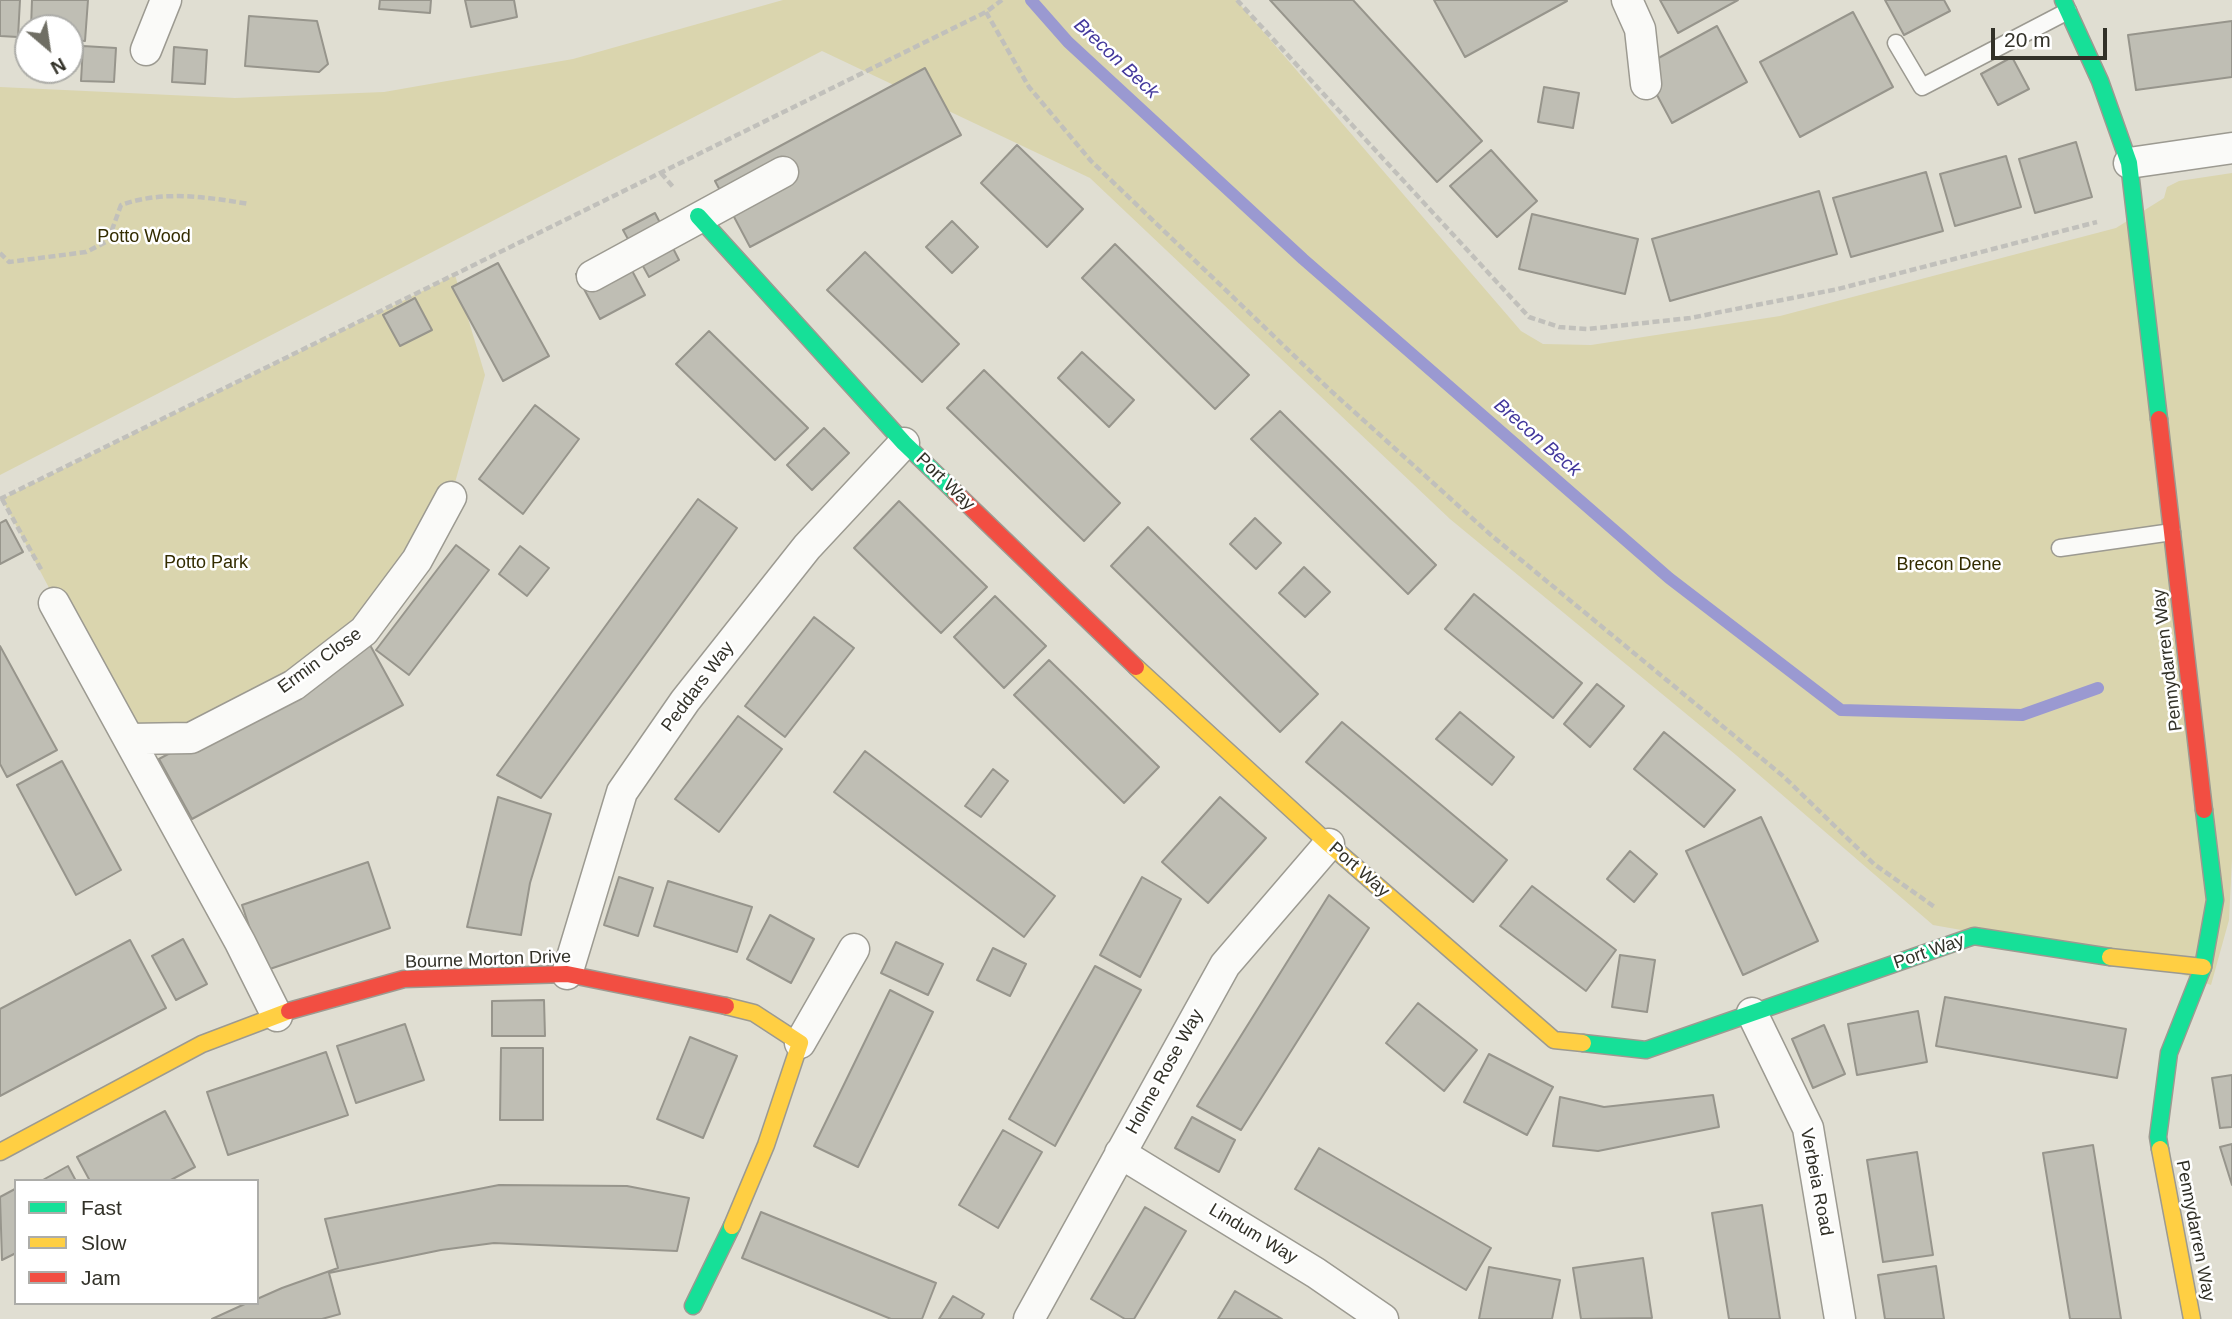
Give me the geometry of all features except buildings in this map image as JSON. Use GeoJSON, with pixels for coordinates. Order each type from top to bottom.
{"type":"FeatureCollection","features":[{"type":"Feature","properties":{"kind":"street"},"geometry":{"type":"LineString","coordinates":[[146,50],[166,0]]}},
{"type":"Feature","properties":{"kind":"street"},"geometry":{"type":"LineString","coordinates":[[1628,0],[1640,29],[1646,84]]}},
{"type":"Feature","properties":{"kind":"street","name":"Pennydarren Way"},"geometry":{"type":"LineString","coordinates":[[2066,5],[2101,81],[2129,163],[2215,900],[2203,967],[2169,1053],[2158,1137],[2192,1319]]}},
{"type":"Feature","properties":{"kind":"street"},"geometry":{"type":"LineString","coordinates":[[2129,163],[2232,148]]}},
{"type":"Feature","properties":{"kind":"street"},"geometry":{"type":"LineString","coordinates":[[592,276],[783,172]]}},
{"type":"Feature","properties":{"kind":"street","name":"Port Way"},"geometry":{"type":"LineString","coordinates":[[698,216],[904,443],[1120,653],[1329,844],[1554,1040],[1646,1051],[1974,936],[2154,964],[2203,967]]}},
{"type":"Feature","properties":{"kind":"street","name":"Peddars Way"},"geometry":{"type":"LineString","coordinates":[[567,974],[622,792],[685,701],[807,547],[904,443]]}},
{"type":"Feature","properties":{"kind":"street","name":"Ermin Close"},"geometry":{"type":"LineString","coordinates":[[128,739],[191,738],[294,685],[364,631],[417,560],[451,497]]}},
{"type":"Feature","properties":{"kind":"street"},"geometry":{"type":"LineString","coordinates":[[54,604],[240,942],[277,1016]]}},
{"type":"Feature","properties":{"kind":"street","name":"Holme Rose Way"},"geometry":{"type":"LineString","coordinates":[[1029,1319],[1225,965],[1329,844]]}},
{"type":"Feature","properties":{"kind":"street"},"geometry":{"type":"LineString","coordinates":[[693,1306],[743,1208],[779,1118],[800,1044],[854,948]]}},
{"type":"Feature","properties":{"kind":"street","name":"Bourne Morton Drive"},"geometry":{"type":"LineString","coordinates":[[0,1152],[202,1044],[277,1016],[404,979],[567,974],[681,995],[754,1013],[800,1044]]}},
{"type":"Feature","properties":{"kind":"street","name":"Verbeia Road"},"geometry":{"type":"LineString","coordinates":[[1752,1013],[1808,1129],[1840,1319]]}},
{"type":"Feature","properties":{"kind":"street","name":"Lindum Way"},"geometry":{"type":"LineString","coordinates":[[1120,1153],[1316,1273],[1384,1319]]}},
{"type":"Feature","properties":{"kind":"lane"},"geometry":{"type":"LineString","coordinates":[[1896,43],[1922,87],[2066,5]]}},
{"type":"Feature","properties":{"kind":"lane"},"geometry":{"type":"LineString","coordinates":[[2060,548],[2172,532]]}},
{"type":"Feature","properties":{"kind":"path"},"geometry":{"type":"LineString","coordinates":[[54,604],[50,584],[1,499],[986,12],[1002,0]]}},
{"type":"Feature","properties":{"kind":"path"},"geometry":{"type":"LineString","coordinates":[[1237,0],[1529,317],[1559,327],[1588,329],[1690,318],[1824,292],[2087,225],[2134,209]]}},
{"type":"Feature","properties":{"kind":"path"},"geometry":{"type":"LineString","coordinates":[[986,12],[1029,87],[1091,161],[1330,390],[1492,536],[1783,776],[1874,864],[1974,936]]}},
{"type":"Feature","properties":{"kind":"path"},"geometry":{"type":"LineString","coordinates":[[0,253],[9,262],[86,252],[108,241],[121,205],[138,199],[193,195],[249,204]]}},
{"type":"Feature","properties":{"kind":"green space","name":"Brecon Dene"},"geometry":{"type":"Polygon","coordinates":[[[783,0],[1236,0],[1521,331],[1543,344],[1591,345],[1780,316],[2116,228],[2164,198],[2167,187],[2179,181],[2232,173],[2232,859],[2229,920],[2211,985],[2154,964],[1933,925],[1736,755],[1450,519],[1090,178],[822,51],[0,475],[0,87],[235,98],[384,92],[573,59],[783,0]]]}},
{"type":"Feature","properties":{"kind":"green space","name":"Potto Park"},"geometry":{"type":"Polygon","coordinates":[[[455,275],[485,375],[451,497],[364,631],[191,738],[129,739],[2,499],[455,275]]]}},
{"type":"Feature","properties":{"kind":"waterway","name":"Brecon Beck"},"geometry":{"type":"LineString","coordinates":[[1031,0],[1068,42],[1303,259],[1669,578],[1841,710],[2022,715],[2098,688]]}},
{"type":"Feature","properties":{"kind":"traffic: fast"},"geometry":{"type":"LineString","coordinates":[[2063,0],[2100,81],[2129,163],[2159,419]]}},
{"type":"Feature","properties":{"kind":"traffic: fast"},"geometry":{"type":"LineString","coordinates":[[698,216],[904,443],[955,492]]}},
{"type":"Feature","properties":{"kind":"traffic: fast"},"geometry":{"type":"LineString","coordinates":[[2160,1149],[2158,1137],[2169,1053],[2203,967],[2215,900],[2204,810]]}},
{"type":"Feature","properties":{"kind":"traffic: fast"},"geometry":{"type":"LineString","coordinates":[[1583,1043],[1646,1050],[1974,936],[2110,957]]}},
{"type":"Feature","properties":{"kind":"traffic: fast"},"geometry":{"type":"LineString","coordinates":[[693,1306],[732,1226]]}},
{"type":"Feature","properties":{"kind":"traffic: slow"},"geometry":{"type":"LineString","coordinates":[[1136,667],[1329,844],[1554,1040],[1583,1043]]}},
{"type":"Feature","properties":{"kind":"traffic: slow"},"geometry":{"type":"LineString","coordinates":[[2110,957],[2203,967]]}},
{"type":"Feature","properties":{"kind":"traffic: slow"},"geometry":{"type":"LineString","coordinates":[[726,1006],[754,1013],[800,1043],[766,1145],[732,1226]]}},
{"type":"Feature","properties":{"kind":"traffic: slow"},"geometry":{"type":"LineString","coordinates":[[0,1152],[202,1044],[289,1011]]}},
{"type":"Feature","properties":{"kind":"traffic: slow"},"geometry":{"type":"LineString","coordinates":[[2160,1149],[2192,1319]]}},
{"type":"Feature","properties":{"kind":"traffic: jam"},"geometry":{"type":"LineString","coordinates":[[2159,419],[2204,810]]}},
{"type":"Feature","properties":{"kind":"traffic: jam"},"geometry":{"type":"LineString","coordinates":[[955,492],[1136,667]]}},
{"type":"Feature","properties":{"kind":"traffic: jam"},"geometry":{"type":"LineString","coordinates":[[289,1011],[404,979],[567,974],[726,1006]]}},
{"type":"Feature","properties":{"kind":"park label","name":"Potto Wood"},"geometry":{"type":"Point","coordinates":[144,237]}}]}
